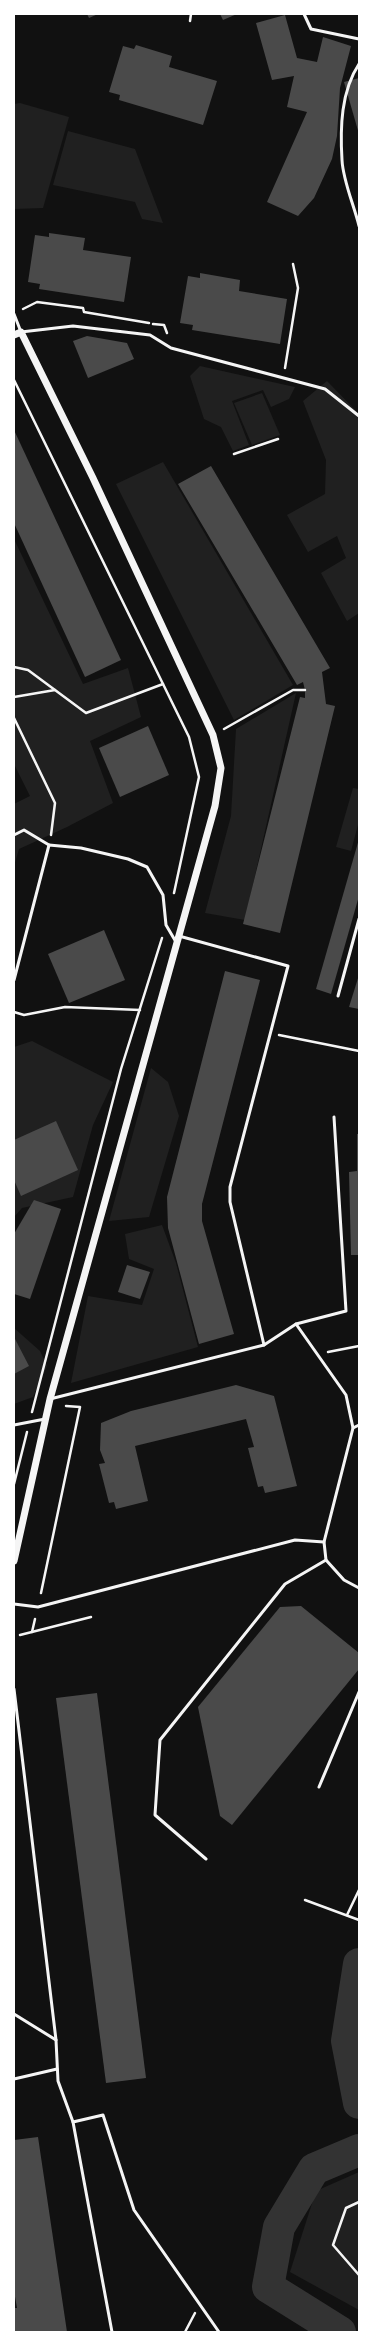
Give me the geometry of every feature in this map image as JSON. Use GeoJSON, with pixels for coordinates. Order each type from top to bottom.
{"type":"FeatureCollection","features":[{"type":"Feature","properties":{"kind":"street"},"geometry":{"type":"LineString","coordinates":[[14,1560],[50,1399],[215,806],[221,768],[213,735],[96,485],[17,333]]}},
{"type":"Feature","properties":{"kind":"lane"},"geometry":{"type":"LineString","coordinates":[[304,14],[311,29],[359,39]]}},
{"type":"Feature","properties":{"kind":"lane"},"geometry":{"type":"LineString","coordinates":[[359,64],[354,71],[344,100],[342,161],[359,226]]}},
{"type":"Feature","properties":{"kind":"lane"},"geometry":{"type":"LineString","coordinates":[[14,314],[17,333],[73,326],[150,335],[172,348],[325,389],[359,416]]}},
{"type":"Feature","properties":{"kind":"lane"},"geometry":{"type":"LineString","coordinates":[[14,835],[24,830],[49,845],[81,848],[128,859],[147,867],[163,895],[166,925],[177,944]]}},
{"type":"Feature","properties":{"kind":"lane"},"geometry":{"type":"LineString","coordinates":[[14,980],[49,845]]}},
{"type":"Feature","properties":{"kind":"lane"},"geometry":{"type":"LineString","coordinates":[[338,996],[359,919]]}},
{"type":"Feature","properties":{"kind":"lane"},"geometry":{"type":"LineString","coordinates":[[179,936],[288,966],[269,1033],[230,1187],[230,1202],[264,1345]]}},
{"type":"Feature","properties":{"kind":"lane"},"geometry":{"type":"LineString","coordinates":[[50,1399],[264,1345],[296,1324],[346,1311],[334,1117]]}},
{"type":"Feature","properties":{"kind":"lane"},"geometry":{"type":"LineString","coordinates":[[296,1324],[346,1395],[353,1428],[324,1542],[326,1560],[344,1580],[359,1588]]}},
{"type":"Feature","properties":{"kind":"lane"},"geometry":{"type":"LineString","coordinates":[[14,1425],[46,1418]]}},
{"type":"Feature","properties":{"kind":"lane"},"geometry":{"type":"LineString","coordinates":[[353,1428],[359,1425]]}},
{"type":"Feature","properties":{"kind":"lane"},"geometry":{"type":"LineString","coordinates":[[14,1604],[38,1607],[295,1540],[324,1542]]}},
{"type":"Feature","properties":{"kind":"lane"},"geometry":{"type":"LineString","coordinates":[[206,1859],[155,1815],[160,1740],[285,1584],[326,1560]]}},
{"type":"Feature","properties":{"kind":"lane"},"geometry":{"type":"LineString","coordinates":[[14,1689],[56,2040],[56,2069],[58,2081],[73,2122],[112,2332]]}},
{"type":"Feature","properties":{"kind":"lane"},"geometry":{"type":"LineString","coordinates":[[319,1787],[359,1692]]}},
{"type":"Feature","properties":{"kind":"lane"},"geometry":{"type":"LineString","coordinates":[[14,2014],[56,2040]]}},
{"type":"Feature","properties":{"kind":"lane"},"geometry":{"type":"LineString","coordinates":[[14,2079],[56,2069]]}},
{"type":"Feature","properties":{"kind":"lane"},"geometry":{"type":"LineString","coordinates":[[73,2122],[103,2115],[134,2210],[219,2332]]}},
{"type":"Feature","properties":{"kind":"path"},"geometry":{"type":"LineString","coordinates":[[190,21],[191,14]]}},
{"type":"Feature","properties":{"kind":"path"},"geometry":{"type":"LineString","coordinates":[[284,378],[298,288],[293,264]]}},
{"type":"Feature","properties":{"kind":"path"},"geometry":{"type":"LineString","coordinates":[[14,380],[189,737],[199,777],[173,894]]}},
{"type":"Feature","properties":{"kind":"path"},"geometry":{"type":"LineString","coordinates":[[234,454],[278,439]]}},
{"type":"Feature","properties":{"kind":"path"},"geometry":{"type":"LineString","coordinates":[[14,667],[28,670],[86,713],[163,684]]}},
{"type":"Feature","properties":{"kind":"path"},"geometry":{"type":"LineString","coordinates":[[14,697],[55,690]]}},
{"type":"Feature","properties":{"kind":"path"},"geometry":{"type":"LineString","coordinates":[[213,735],[293,690],[305,690]]}},
{"type":"Feature","properties":{"kind":"path"},"geometry":{"type":"LineString","coordinates":[[14,718],[56,802],[49,845]]}},
{"type":"Feature","properties":{"kind":"path"},"geometry":{"type":"LineString","coordinates":[[14,1484],[121,1069],[166,925]]}},
{"type":"Feature","properties":{"kind":"path"},"geometry":{"type":"LineString","coordinates":[[14,1012],[24,1015],[65,1007],[140,1010]]}},
{"type":"Feature","properties":{"kind":"path"},"geometry":{"type":"LineString","coordinates":[[269,1033],[359,1051]]}},
{"type":"Feature","properties":{"kind":"path"},"geometry":{"type":"LineString","coordinates":[[317,1354],[359,1346]]}},
{"type":"Feature","properties":{"kind":"path"},"geometry":{"type":"LineString","coordinates":[[41,1593],[80,1408],[65,1406]]}},
{"type":"Feature","properties":{"kind":"path"},"geometry":{"type":"LineString","coordinates":[[20,1635],[91,1617]]}},
{"type":"Feature","properties":{"kind":"path"},"geometry":{"type":"LineString","coordinates":[[32,1632],[35,1619]]}},
{"type":"Feature","properties":{"kind":"path"},"geometry":{"type":"LineString","coordinates":[[347,1915],[359,1890]]}},
{"type":"Feature","properties":{"kind":"path"},"geometry":{"type":"LineString","coordinates":[[305,1900],[359,1920]]}},
{"type":"Feature","properties":{"kind":"path"},"geometry":{"type":"LineString","coordinates":[[359,2202],[346,2208],[333,2245],[359,2275]]}},
{"type":"Feature","properties":{"kind":"path"},"geometry":{"type":"LineString","coordinates":[[185,2332],[200,2304]]}},
{"type":"Feature","properties":{"kind":"shaded area"},"geometry":{"type":"Polygon","coordinates":[[[20,103],[69,117],[43,208],[14,209],[14,104],[20,103]]]}},
{"type":"Feature","properties":{"kind":"shaded area"},"geometry":{"type":"Polygon","coordinates":[[[68,131],[135,149],[163,223],[142,219],[135,202],[53,185],[68,131]]]}},
{"type":"Feature","properties":{"kind":"shaded area"},"geometry":{"type":"Polygon","coordinates":[[[200,366],[295,387],[289,399],[271,407],[263,390],[232,401],[249,445],[233,451],[221,427],[204,419],[190,376],[200,366]]]}},
{"type":"Feature","properties":{"kind":"shaded area"},"geometry":{"type":"Polygon","coordinates":[[[327,381],[359,414],[359,613],[347,621],[321,573],[346,558],[337,536],[308,552],[287,515],[325,494],[326,460],[303,401],[327,381]]]}},
{"type":"Feature","properties":{"kind":"shaded area"},"geometry":{"type":"Polygon","coordinates":[[[262,393],[280,435],[252,445],[234,403],[262,393]]]}},
{"type":"Feature","properties":{"kind":"shaded area"},"geometry":{"type":"Polygon","coordinates":[[[163,462],[293,685],[234,720],[116,484],[163,462]]]}},
{"type":"Feature","properties":{"kind":"shaded area"},"geometry":{"type":"Polygon","coordinates":[[[14,539],[83,684],[128,668],[141,717],[90,741],[113,803],[67,827],[19,849],[14,866],[14,804],[30,796],[14,764],[14,539]]]}},
{"type":"Feature","properties":{"kind":"shaded area"},"geometry":{"type":"Polygon","coordinates":[[[296,693],[245,920],[205,913],[231,816],[236,729],[296,693]]]}},
{"type":"Feature","properties":{"kind":"shaded area"},"geometry":{"type":"Polygon","coordinates":[[[353,788],[359,789],[359,821],[351,851],[336,847],[353,788]]]}},
{"type":"Feature","properties":{"kind":"shaded area"},"geometry":{"type":"Polygon","coordinates":[[[32,1041],[113,1082],[93,1125],[73,1197],[22,1208],[14,1217],[14,1047],[32,1041]]]}},
{"type":"Feature","properties":{"kind":"shaded area"},"geometry":{"type":"Polygon","coordinates":[[[151,1068],[168,1082],[179,1116],[149,1217],[109,1221],[151,1068]]]}},
{"type":"Feature","properties":{"kind":"shaded area"},"geometry":{"type":"Polygon","coordinates":[[[162,1225],[176,1263],[198,1347],[71,1383],[88,1296],[142,1305],[154,1269],[129,1259],[125,1234],[162,1225]]]}},
{"type":"Feature","properties":{"kind":"shaded area"},"geometry":{"type":"Polygon","coordinates":[[[14,1328],[40,1351],[47,1366],[33,1397],[14,1404],[14,1328]]]}},
{"type":"Feature","properties":{"kind":"shaded area"},"geometry":{"type":"Polygon","coordinates":[[[359,2172],[359,2310],[290,2272],[316,2191],[359,2172]]]}},
{"type":"Feature","properties":{"kind":"building"},"geometry":{"type":"Polygon","coordinates":[[[87,14],[98,14],[89,18],[87,14]]]}},
{"type":"Feature","properties":{"kind":"building"},"geometry":{"type":"Polygon","coordinates":[[[220,14],[237,14],[223,20],[220,14]]]}},
{"type":"Feature","properties":{"kind":"building"},"geometry":{"type":"Polygon","coordinates":[[[285,15],[297,58],[317,62],[323,37],[351,46],[340,88],[337,136],[332,159],[314,198],[298,216],[267,202],[307,112],[287,107],[294,76],[272,80],[256,23],[285,15]]]}},
{"type":"Feature","properties":{"kind":"building"},"geometry":{"type":"Polygon","coordinates":[[[136,45],[172,56],[169,67],[217,81],[203,125],[119,100],[120,95],[109,92],[123,46],[134,49],[136,45]]]}},
{"type":"Feature","properties":{"kind":"building"},"geometry":{"type":"Polygon","coordinates":[[[359,78],[359,134],[344,82],[359,78]]]}},
{"type":"Feature","properties":{"kind":"building"},"geometry":{"type":"Polygon","coordinates":[[[49,233],[85,238],[83,250],[131,257],[124,302],[39,289],[40,284],[28,282],[35,235],[49,237],[49,233]]]}},
{"type":"Feature","properties":{"kind":"building"},"geometry":{"type":"Polygon","coordinates":[[[200,273],[240,280],[239,291],[287,299],[280,344],[192,330],[193,325],[180,323],[188,276],[200,278],[200,273]]]}},
{"type":"Feature","properties":{"kind":"building"},"geometry":{"type":"Polygon","coordinates":[[[87,336],[127,343],[134,359],[88,378],[73,341],[87,336]]]}},
{"type":"Feature","properties":{"kind":"building"},"geometry":{"type":"Polygon","coordinates":[[[14,430],[121,660],[85,677],[14,523],[14,430]]]}},
{"type":"Feature","properties":{"kind":"building"},"geometry":{"type":"Polygon","coordinates":[[[211,466],[330,668],[322,672],[326,704],[335,706],[280,933],[243,924],[300,697],[305,698],[305,690],[303,682],[297,685],[178,484],[211,466]]]}},
{"type":"Feature","properties":{"kind":"building"},"geometry":{"type":"Polygon","coordinates":[[[148,726],[169,775],[120,797],[99,748],[148,726]]]}},
{"type":"Feature","properties":{"kind":"building"},"geometry":{"type":"Polygon","coordinates":[[[359,839],[359,896],[331,994],[316,989],[359,839]]]}},
{"type":"Feature","properties":{"kind":"building"},"geometry":{"type":"Polygon","coordinates":[[[104,930],[125,980],[69,1003],[48,954],[104,930]]]}},
{"type":"Feature","properties":{"kind":"building"},"geometry":{"type":"Polygon","coordinates":[[[225,971],[260,980],[202,1204],[202,1221],[234,1334],[199,1344],[168,1228],[167,1197],[225,971]]]}},
{"type":"Feature","properties":{"kind":"building"},"geometry":{"type":"Polygon","coordinates":[[[359,975],[359,1009],[349,1007],[359,975]]]}},
{"type":"Feature","properties":{"kind":"building"},"geometry":{"type":"Polygon","coordinates":[[[56,1121],[78,1170],[21,1196],[14,1180],[14,1140],[56,1121]]]}},
{"type":"Feature","properties":{"kind":"building"},"geometry":{"type":"Polygon","coordinates":[[[357,1134],[359,1134],[359,1255],[351,1255],[349,1172],[357,1171],[357,1134]]]}},
{"type":"Feature","properties":{"kind":"building"},"geometry":{"type":"Polygon","coordinates":[[[34,1200],[61,1209],[30,1299],[14,1294],[14,1234],[34,1200]]]}},
{"type":"Feature","properties":{"kind":"building"},"geometry":{"type":"Polygon","coordinates":[[[127,1265],[150,1272],[140,1299],[118,1292],[127,1265]]]}},
{"type":"Feature","properties":{"kind":"building"},"geometry":{"type":"Polygon","coordinates":[[[14,1337],[29,1366],[14,1374],[14,1337]]]}},
{"type":"Feature","properties":{"kind":"building"},"geometry":{"type":"Polygon","coordinates":[[[236,1385],[274,1396],[297,1486],[265,1493],[263,1486],[258,1487],[248,1448],[254,1447],[246,1419],[135,1446],[148,1501],[116,1509],[114,1502],[109,1503],[99,1464],[105,1463],[100,1450],[101,1423],[131,1411],[236,1385]]]}},
{"type":"Feature","properties":{"kind":"building"},"geometry":{"type":"Polygon","coordinates":[[[301,1606],[359,1653],[359,1669],[232,1825],[220,1816],[198,1707],[280,1607],[301,1606]]]}},
{"type":"Feature","properties":{"kind":"building"},"geometry":{"type":"Polygon","coordinates":[[[97,1693],[146,2078],[106,2083],[56,1698],[97,1693]]]}},
{"type":"Feature","properties":{"kind":"building"},"geometry":{"type":"Polygon","coordinates":[[[38,2137],[67,2332],[14,2332],[14,2308],[17,2308],[14,2291],[14,2140],[38,2137]]]}},
{"type":"Feature","properties":{"kind":"waterway"},"geometry":{"type":"LineString","coordinates":[[359,1964],[347,2041],[359,2103]]}},
{"type":"Feature","properties":{"kind":"waterway"},"geometry":{"type":"LineString","coordinates":[[340,2332],[268,2287],[279,2227],[314,2169],[359,2150]]}}]}
